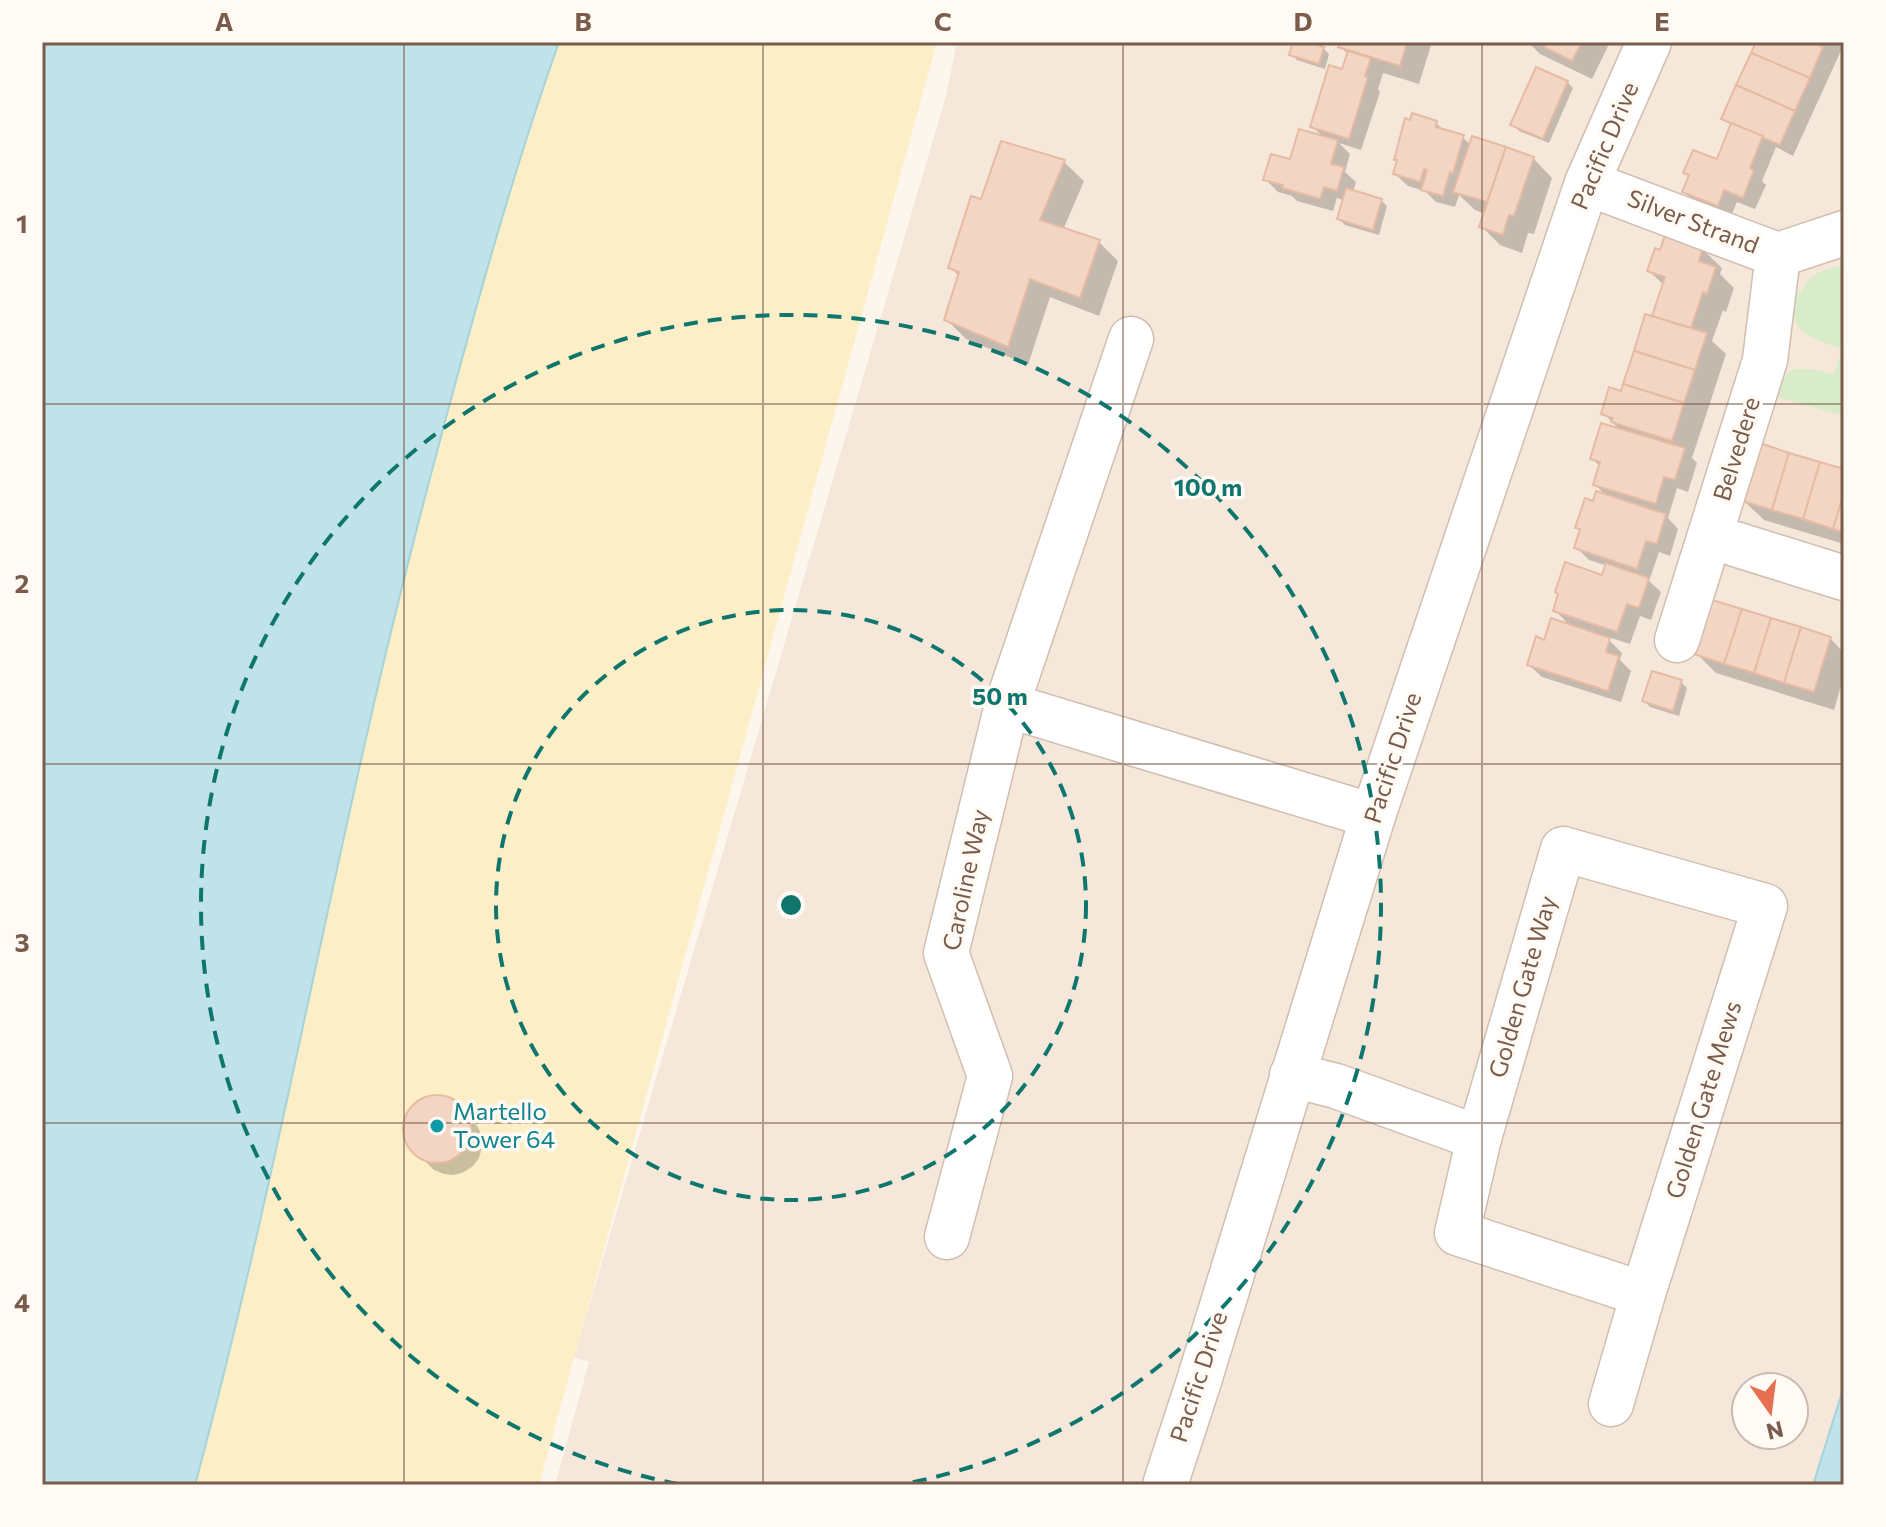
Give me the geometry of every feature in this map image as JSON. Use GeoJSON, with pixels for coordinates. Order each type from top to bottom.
{"type":"FeatureCollection","features":[{"type":"Feature","properties":{"kind":"street","name":"Pacific Drive"},"geometry":{"type":"LineString","coordinates":[[1165,1485],[1373,816],[1587,183],[1649,42]]}},
{"type":"Feature","properties":{"kind":"street","name":"Silver Strand"},"geometry":{"type":"LineString","coordinates":[[1587,183],[1778,255],[1844,233]]}},
{"type":"Feature","properties":{"kind":"street","name":"Belvedere"},"geometry":{"type":"LineString","coordinates":[[1677,640],[1765,360],[1778,255]]}},
{"type":"Feature","properties":{"kind":"street","name":"Caroline Way"},"geometry":{"type":"LineString","coordinates":[[947,1237],[990,1076],[946,953],[1007,705],[1131,339]]}},
{"type":"Feature","properties":{"kind":"street"},"geometry":{"type":"LineString","coordinates":[[1735,544],[1844,578]]}},
{"type":"Feature","properties":{"kind":"street"},"geometry":{"type":"LineString","coordinates":[[1007,705],[1373,816]]}},
{"type":"Feature","properties":{"kind":"street","name":"Golden Gate Way"},"geometry":{"type":"LineString","coordinates":[[1479,1138],[1563,849],[1765,906]]}},
{"type":"Feature","properties":{"kind":"street","name":"Golden Gate Mews"},"geometry":{"type":"LineString","coordinates":[[1611,1404],[1765,906]]}},
{"type":"Feature","properties":{"kind":"street"},"geometry":{"type":"LineString","coordinates":[[1292,1075],[1336,1086],[1479,1138],[1457,1233],[1643,1294]]}},
{"type":"Feature","properties":{"kind":"shaded area"},"geometry":{"type":"Polygon","coordinates":[[[957,42],[1844,42],[1844,1485],[555,1485],[589,1362],[574,1357],[946,96],[957,42]]]}},
{"type":"Feature","properties":{"kind":"green space"},"geometry":{"type":"Polygon","coordinates":[[[1844,265],[1844,416],[1774,396],[1779,384],[1791,371],[1805,369],[1834,374],[1842,349],[1803,331],[1797,325],[1794,305],[1796,291],[1802,292],[1814,276],[1844,265]]]}},
{"type":"Feature","properties":{"kind":"sand"},"geometry":{"type":"Polygon","coordinates":[[[42,42],[937,42],[539,1485],[42,1485],[42,42]]]}},
{"type":"Feature","properties":{"kind":"water"},"geometry":{"type":"Polygon","coordinates":[[[42,42],[559,42],[483,283],[404,581],[367,734],[264,1204],[195,1485],[42,1485],[42,42]]]}},
{"type":"Feature","properties":{"kind":"water"},"geometry":{"type":"Polygon","coordinates":[[[1844,1386],[1844,1485],[1813,1485],[1844,1386]]]}},
{"type":"Feature","properties":{"kind":"building"},"geometry":{"type":"Polygon","coordinates":[[[1293,42],[1309,42],[1324,47],[1319,64],[1289,55],[1293,42]]]}},
{"type":"Feature","properties":{"kind":"building"},"geometry":{"type":"Polygon","coordinates":[[[1340,42],[1407,42],[1400,66],[1338,47],[1340,42]]]}},
{"type":"Feature","properties":{"kind":"building"},"geometry":{"type":"Polygon","coordinates":[[[1547,42],[1582,42],[1572,61],[1544,47],[1547,42]]]}},
{"type":"Feature","properties":{"kind":"building"},"geometry":{"type":"Polygon","coordinates":[[[1756,42],[1812,42],[1823,47],[1810,78],[1751,53],[1756,42]]]}},
{"type":"Feature","properties":{"kind":"building"},"geometry":{"type":"Polygon","coordinates":[[[1348,51],[1371,58],[1349,139],[1310,127],[1329,65],[1342,69],[1348,51]]]}},
{"type":"Feature","properties":{"kind":"building"},"geometry":{"type":"Polygon","coordinates":[[[1751,53],[1810,78],[1795,111],[1736,85],[1751,53]]]}},
{"type":"Feature","properties":{"kind":"building"},"geometry":{"type":"Polygon","coordinates":[[[1536,67],[1568,81],[1543,139],[1510,125],[1536,67]]]}},
{"type":"Feature","properties":{"kind":"building"},"geometry":{"type":"Polygon","coordinates":[[[1736,85],[1795,111],[1780,145],[1721,119],[1736,85]]]}},
{"type":"Feature","properties":{"kind":"building"},"geometry":{"type":"Polygon","coordinates":[[[1412,113],[1437,121],[1436,127],[1464,135],[1443,196],[1421,190],[1427,170],[1424,169],[1420,182],[1393,174],[1405,118],[1410,120],[1412,113]]]}},
{"type":"Feature","properties":{"kind":"building"},"geometry":{"type":"Polygon","coordinates":[[[1731,123],[1763,136],[1750,168],[1754,170],[1743,198],[1724,190],[1718,206],[1682,192],[1689,175],[1683,173],[1693,150],[1717,159],[1731,123]]]}},
{"type":"Feature","properties":{"kind":"building"},"geometry":{"type":"Polygon","coordinates":[[[1299,129],[1338,140],[1331,164],[1344,167],[1337,191],[1324,187],[1320,199],[1263,180],[1271,154],[1290,159],[1299,129]]]}},
{"type":"Feature","properties":{"kind":"building"},"geometry":{"type":"Polygon","coordinates":[[[1472,136],[1506,147],[1487,202],[1453,192],[1472,136]]]}},
{"type":"Feature","properties":{"kind":"building"},"geometry":{"type":"Polygon","coordinates":[[[1001,141],[1065,160],[1040,220],[1100,240],[1080,298],[1030,279],[1008,347],[944,320],[959,272],[948,268],[971,196],[981,199],[1001,141]]]}},
{"type":"Feature","properties":{"kind":"building"},"geometry":{"type":"Polygon","coordinates":[[[1506,147],[1534,157],[1514,216],[1509,215],[1503,235],[1479,227],[1506,147]]]}},
{"type":"Feature","properties":{"kind":"building"},"geometry":{"type":"Polygon","coordinates":[[[1346,188],[1382,199],[1373,230],[1337,219],[1346,188]]]}},
{"type":"Feature","properties":{"kind":"building"},"geometry":{"type":"Polygon","coordinates":[[[1665,235],[1703,247],[1699,261],[1716,267],[1707,294],[1703,292],[1691,328],[1652,316],[1665,277],[1647,271],[1655,248],[1660,250],[1665,235]]]}},
{"type":"Feature","properties":{"kind":"building"},"geometry":{"type":"Polygon","coordinates":[[[1645,314],[1707,333],[1695,370],[1634,351],[1645,314]]]}},
{"type":"Feature","properties":{"kind":"building"},"geometry":{"type":"Polygon","coordinates":[[[1634,351],[1695,370],[1684,403],[1623,384],[1634,351]]]}},
{"type":"Feature","properties":{"kind":"building"},"geometry":{"type":"Polygon","coordinates":[[[1623,384],[1684,403],[1672,441],[1611,422],[1613,418],[1601,414],[1609,387],[1621,391],[1623,384]]]}},
{"type":"Feature","properties":{"kind":"building"},"geometry":{"type":"Polygon","coordinates":[[[1601,423],[1685,448],[1675,480],[1664,477],[1656,504],[1593,485],[1600,462],[1590,459],[1601,423]]]}},
{"type":"Feature","properties":{"kind":"building"},"geometry":{"type":"Polygon","coordinates":[[[1760,443],[1789,453],[1772,510],[1742,501],[1760,443]]]}},
{"type":"Feature","properties":{"kind":"building"},"geometry":{"type":"Polygon","coordinates":[[[1789,453],[1820,462],[1803,519],[1772,510],[1789,453]]]}},
{"type":"Feature","properties":{"kind":"building"},"geometry":{"type":"Polygon","coordinates":[[[1820,462],[1844,469],[1844,493],[1833,529],[1803,519],[1820,462]]]}},
{"type":"Feature","properties":{"kind":"building"},"geometry":{"type":"Polygon","coordinates":[[[1596,491],[1666,514],[1657,544],[1646,541],[1637,569],[1574,548],[1580,529],[1575,528],[1585,498],[1593,501],[1596,491]]]}},
{"type":"Feature","properties":{"kind":"building"},"geometry":{"type":"Polygon","coordinates":[[[1844,493],[1844,532],[1833,529],[1844,493]]]}},
{"type":"Feature","properties":{"kind":"building"},"geometry":{"type":"Polygon","coordinates":[[[1565,562],[1602,575],[1606,563],[1649,578],[1639,608],[1627,604],[1617,632],[1553,611],[1558,594],[1555,592],[1565,562]]]}},
{"type":"Feature","properties":{"kind":"building"},"geometry":{"type":"Polygon","coordinates":[[[1712,600],[1742,609],[1724,664],[1694,654],[1712,600]]]}},
{"type":"Feature","properties":{"kind":"building"},"geometry":{"type":"Polygon","coordinates":[[[1742,609],[1771,618],[1754,673],[1724,664],[1742,609]]]}},
{"type":"Feature","properties":{"kind":"building"},"geometry":{"type":"Polygon","coordinates":[[[1551,618],[1610,638],[1606,652],[1619,656],[1608,691],[1527,665],[1536,636],[1544,640],[1551,618]]]}},
{"type":"Feature","properties":{"kind":"building"},"geometry":{"type":"Polygon","coordinates":[[[1771,618],[1801,627],[1784,683],[1754,673],[1771,618]]]}},
{"type":"Feature","properties":{"kind":"building"},"geometry":{"type":"Polygon","coordinates":[[[1801,627],[1831,637],[1814,692],[1784,683],[1801,627]]]}},
{"type":"Feature","properties":{"kind":"building"},"geometry":{"type":"Polygon","coordinates":[[[1652,671],[1682,680],[1673,711],[1642,701],[1652,671]]]}},
{"type":"Feature","properties":{"kind":"building","name":"Martello Tower 64"},"geometry":{"type":"Polygon","coordinates":[[[437,1095],[461,1105],[471,1129],[461,1153],[437,1163],[413,1153],[403,1129],[413,1105],[437,1095]]]}},
{"type":"Feature","properties":{"kind":"place","name":"Martello Tower 64"},"geometry":{"type":"Point","coordinates":[437,1126]}}]}
